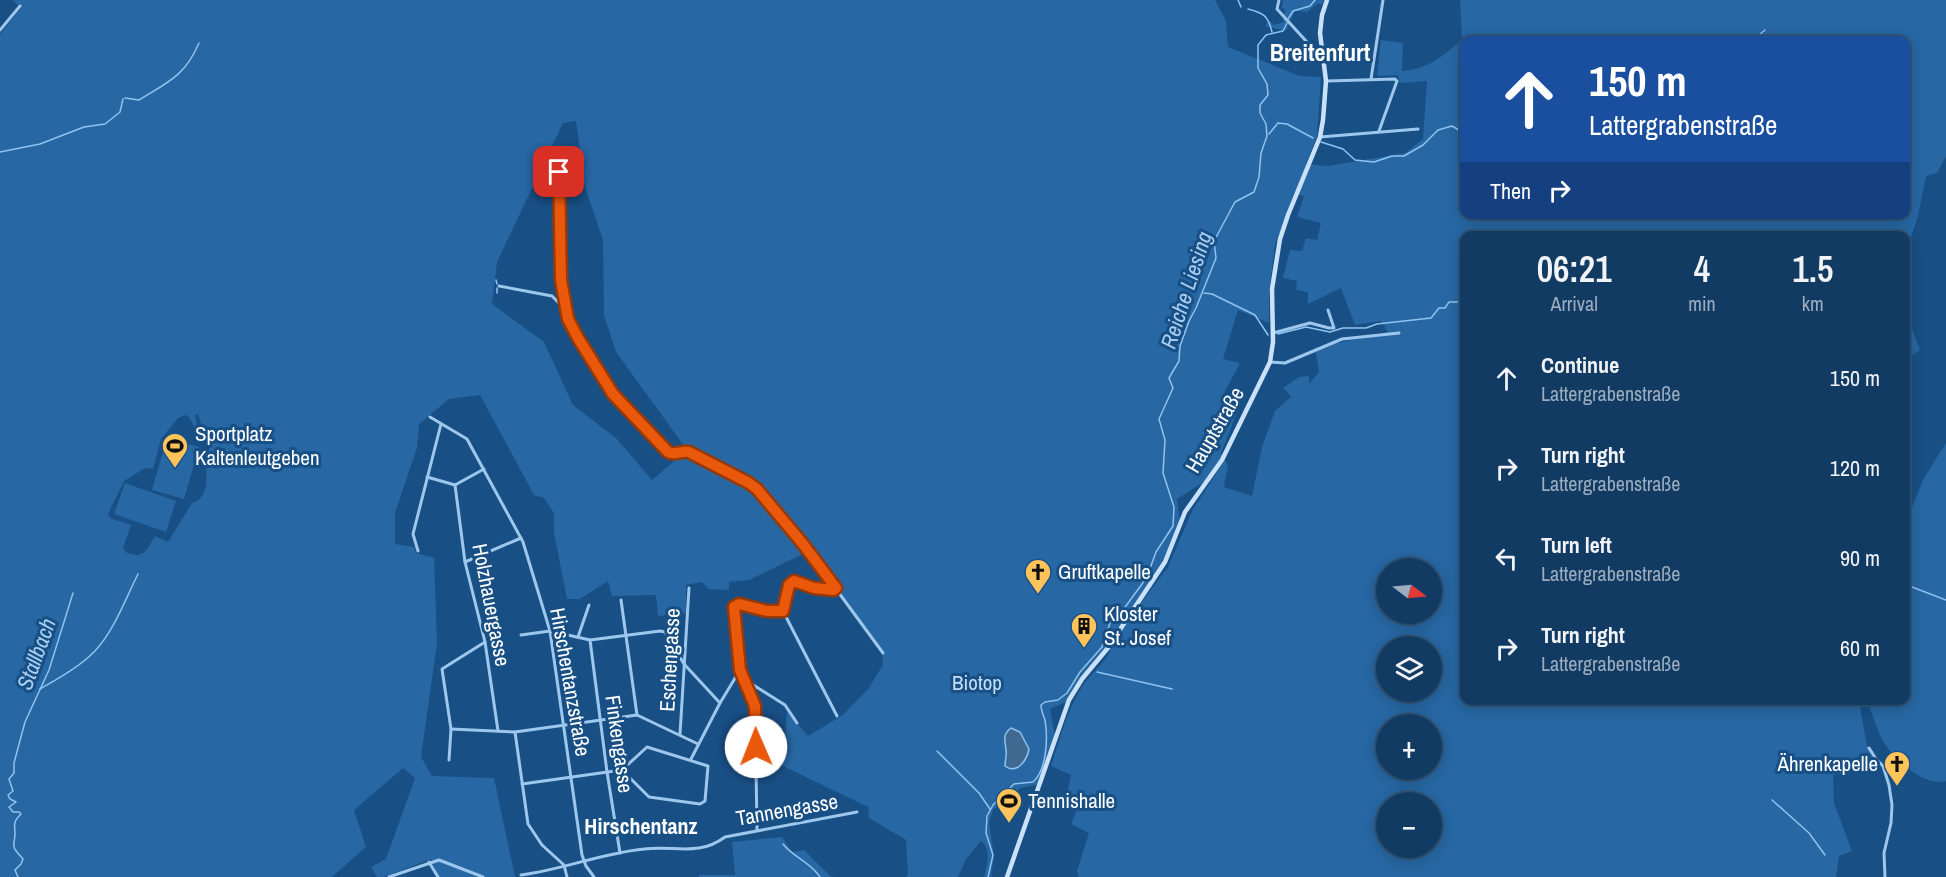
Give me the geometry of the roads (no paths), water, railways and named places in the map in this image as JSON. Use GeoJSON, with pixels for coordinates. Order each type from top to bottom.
{"type":"FeatureCollection","features":[{"type":"Feature","properties":{"kind":"main road","name":"Hauptstraße"},"geometry":{"type":"LineString","coordinates":[[1007,877],[1073,693],[1112,642],[1128,614],[1165,562],[1185,512],[1222,460],[1270,362],[1273,333],[1272,289],[1280,239],[1320,137],[1326,81],[1321,23],[1327,0]]}},
{"type":"Feature","properties":{"kind":"street"},"geometry":{"type":"LineString","coordinates":[[1279,0],[1277,9],[1316,52],[1322,54]]}},
{"type":"Feature","properties":{"kind":"street"},"geometry":{"type":"LineString","coordinates":[[1371,79],[1383,0]]}},
{"type":"Feature","properties":{"kind":"street"},"geometry":{"type":"LineString","coordinates":[[0,30],[20,6]]}},
{"type":"Feature","properties":{"kind":"street"},"geometry":{"type":"LineString","coordinates":[[1326,81],[1392,78],[1396,81],[1379,131]]}},
{"type":"Feature","properties":{"kind":"street"},"geometry":{"type":"LineString","coordinates":[[1320,137],[1418,129]]}},
{"type":"Feature","properties":{"kind":"street"},"geometry":{"type":"LineString","coordinates":[[563,157],[559,172],[563,296],[566,311],[578,338],[608,387],[668,452],[689,452],[753,486],[803,544],[883,653]]}},
{"type":"Feature","properties":{"kind":"street"},"geometry":{"type":"LineString","coordinates":[[499,286],[563,296]]}},
{"type":"Feature","properties":{"kind":"street"},"geometry":{"type":"LineString","coordinates":[[554,296],[566,311]]}},
{"type":"Feature","properties":{"kind":"street"},"geometry":{"type":"LineString","coordinates":[[1273,333],[1310,323],[1334,328],[1328,310]]}},
{"type":"Feature","properties":{"kind":"street"},"geometry":{"type":"LineString","coordinates":[[1270,362],[1285,363],[1342,339],[1399,333]]}},
{"type":"Feature","properties":{"kind":"street","name":"Hirschentanzstraße"},"geometry":{"type":"LineString","coordinates":[[430,417],[467,439],[521,538],[550,631],[584,860],[594,877]]}},
{"type":"Feature","properties":{"kind":"street"},"geometry":{"type":"LineString","coordinates":[[418,551],[413,534],[441,424]]}},
{"type":"Feature","properties":{"kind":"street"},"geometry":{"type":"LineString","coordinates":[[427,477],[455,484],[484,469]]}},
{"type":"Feature","properties":{"kind":"street","name":"Holzhauergasse"},"geometry":{"type":"LineString","coordinates":[[455,484],[465,562],[485,642],[498,731]]}},
{"type":"Feature","properties":{"kind":"street"},"geometry":{"type":"LineString","coordinates":[[465,562],[521,538]]}},
{"type":"Feature","properties":{"kind":"street"},"geometry":{"type":"LineString","coordinates":[[836,588],[834,590],[814,588],[792,582],[789,585],[783,611],[837,716]]}},
{"type":"Feature","properties":{"kind":"street","name":"Eschengasse"},"geometry":{"type":"LineString","coordinates":[[680,734],[689,588]]}},
{"type":"Feature","properties":{"kind":"street"},"geometry":{"type":"LineString","coordinates":[[621,600],[637,716]]}},
{"type":"Feature","properties":{"kind":"street"},"geometry":{"type":"LineString","coordinates":[[757,829],[755,706],[740,670],[734,607],[739,604],[767,611],[783,611]]}},
{"type":"Feature","properties":{"kind":"street"},"geometry":{"type":"LineString","coordinates":[[578,637],[589,605]]}},
{"type":"Feature","properties":{"kind":"street"},"geometry":{"type":"LineString","coordinates":[[521,635],[550,631],[590,640],[626,634],[665,632],[669,635],[684,664],[720,703]]}},
{"type":"Feature","properties":{"kind":"street","name":"Finkengasse"},"geometry":{"type":"LineString","coordinates":[[590,640],[620,853]]}},
{"type":"Feature","properties":{"kind":"street"},"geometry":{"type":"LineString","coordinates":[[449,760],[451,729],[442,669],[485,642]]}},
{"type":"Feature","properties":{"kind":"street"},"geometry":{"type":"LineString","coordinates":[[691,759],[740,670]]}},
{"type":"Feature","properties":{"kind":"street"},"geometry":{"type":"LineString","coordinates":[[746,681],[785,705],[797,723]]}},
{"type":"Feature","properties":{"kind":"street"},"geometry":{"type":"LineString","coordinates":[[451,729],[515,732],[637,716],[698,744]]}},
{"type":"Feature","properties":{"kind":"street"},"geometry":{"type":"LineString","coordinates":[[515,732],[524,810],[530,827],[542,845],[564,865],[567,877]]}},
{"type":"Feature","properties":{"kind":"street"},"geometry":{"type":"LineString","coordinates":[[522,784],[622,770],[647,747],[708,766],[705,801],[700,804],[649,797],[622,770]]}},
{"type":"Feature","properties":{"kind":"street"},"geometry":{"type":"LineString","coordinates":[[1869,748],[1883,766],[1892,805],[1891,823],[1884,853],[1885,877]]}},
{"type":"Feature","properties":{"kind":"street","name":"Tannengasse"},"geometry":{"type":"LineString","coordinates":[[520,875],[538,873],[584,860],[645,848],[702,849],[725,837],[757,829],[857,812]]}},
{"type":"Feature","properties":{"kind":"street"},"geometry":{"type":"LineString","coordinates":[[389,877],[429,862],[442,860],[483,877]]}},
{"type":"Feature","properties":{"kind":"street"},"geometry":{"type":"LineString","coordinates":[[429,862],[438,877]]}},
{"type":"Feature","properties":{"kind":"waterway"},"geometry":{"type":"LineString","coordinates":[[1238,0],[1241,7]]}},
{"type":"Feature","properties":{"kind":"waterway","name":"Reiche Liesing"},"geometry":{"type":"LineString","coordinates":[[1288,19],[1293,11],[1310,6],[1315,0]]}},
{"type":"Feature","properties":{"kind":"waterway"},"geometry":{"type":"LineString","coordinates":[[1248,9],[1264,16],[1272,32]]}},
{"type":"Feature","properties":{"kind":"waterway","name":"Reiche Liesing"},"geometry":{"type":"LineString","coordinates":[[988,877],[993,855],[986,833],[987,816],[993,805],[1014,784],[1033,782],[1038,777],[1044,762],[1046,735],[1041,705],[1058,700],[1067,693],[1080,672],[1102,647],[1110,623],[1123,610],[1142,584],[1156,552],[1173,526],[1174,507],[1163,473],[1165,440],[1159,419],[1173,388],[1169,378],[1179,361],[1180,346],[1216,258],[1214,241],[1235,202],[1254,192],[1259,177],[1261,153],[1267,136],[1260,105],[1268,95],[1267,84],[1258,68],[1258,45],[1266,35],[1283,31],[1287,23]]}},
{"type":"Feature","properties":{"kind":"waterway"},"geometry":{"type":"LineString","coordinates":[[1759,35],[1765,30]]}},
{"type":"Feature","properties":{"kind":"waterway"},"geometry":{"type":"LineString","coordinates":[[125,98],[139,100],[167,83],[182,71],[199,43]]}},
{"type":"Feature","properties":{"kind":"waterway"},"geometry":{"type":"LineString","coordinates":[[0,152],[40,144],[84,127],[105,124],[120,112],[123,99]]}},
{"type":"Feature","properties":{"kind":"waterway"},"geometry":{"type":"LineString","coordinates":[[1269,134],[1278,123],[1287,124],[1313,138]]}},
{"type":"Feature","properties":{"kind":"waterway"},"geometry":{"type":"LineString","coordinates":[[1321,142],[1343,149],[1355,160],[1374,162],[1392,156],[1404,156],[1423,145],[1438,130],[1452,126],[1460,131]]}},
{"type":"Feature","properties":{"kind":"waterway"},"geometry":{"type":"LineString","coordinates":[[496,280],[497,284]]}},
{"type":"Feature","properties":{"kind":"waterway"},"geometry":{"type":"LineString","coordinates":[[497,288],[497,293]]}},
{"type":"Feature","properties":{"kind":"waterway"},"geometry":{"type":"LineString","coordinates":[[1204,293],[1212,294],[1255,315],[1268,335]]}},
{"type":"Feature","properties":{"kind":"waterway"},"geometry":{"type":"LineString","coordinates":[[1278,334],[1306,327],[1330,332],[1343,328],[1366,328],[1377,324],[1431,318],[1439,308],[1445,308],[1449,302],[1460,300]]}},
{"type":"Feature","properties":{"kind":"waterway"},"geometry":{"type":"LineString","coordinates":[[40,689],[82,663],[101,644],[119,615],[138,574]]}},
{"type":"Feature","properties":{"kind":"waterway"},"geometry":{"type":"LineString","coordinates":[[1910,587],[1946,600]]}},
{"type":"Feature","properties":{"kind":"waterway","name":"Stallbach"},"geometry":{"type":"LineString","coordinates":[[18,877],[15,870],[23,859],[14,846],[15,824],[21,814],[13,812],[9,807],[16,802],[8,795],[13,791],[9,779],[14,773],[14,763],[25,722],[49,670],[73,593]]}},
{"type":"Feature","properties":{"kind":"waterway"},"geometry":{"type":"LineString","coordinates":[[1097,672],[1172,689]]}},
{"type":"Feature","properties":{"kind":"waterway"},"geometry":{"type":"LineString","coordinates":[[937,751],[979,793],[990,809]]}},
{"type":"Feature","properties":{"kind":"waterway"},"geometry":{"type":"LineString","coordinates":[[1772,800],[1809,833],[1825,855]]}},
{"type":"Feature","properties":{"kind":"waterway"},"geometry":{"type":"LineString","coordinates":[[783,844],[820,877]]}},
{"type":"Feature","properties":{"kind":"place","name":"Sportplatz Kaltenleutgeben"},"geometry":{"type":"Point","coordinates":[175,469]}},
{"type":"Feature","properties":{"kind":"place","name":"Gruftkapelle"},"geometry":{"type":"Point","coordinates":[1038,595]}},
{"type":"Feature","properties":{"kind":"place","name":"Kloster St. Josef"},"geometry":{"type":"Point","coordinates":[1084,649]}},
{"type":"Feature","properties":{"kind":"place","name":"Ährenkapelle"},"geometry":{"type":"Point","coordinates":[1897,787]}},
{"type":"Feature","properties":{"kind":"place","name":"Tennishalle"},"geometry":{"type":"Point","coordinates":[1009,824]}},
{"type":"Feature","properties":{"kind":"district","name":"Breitenfurt"},"geometry":{"type":"Point","coordinates":[1320,53]}},
{"type":"Feature","properties":{"kind":"district","name":"Hirschentanz"},"geometry":{"type":"Point","coordinates":[641,826]}},
{"type":"Feature","properties":{"kind":"park label","name":"Biotop"},"geometry":{"type":"Point","coordinates":[977,683]}}]}
